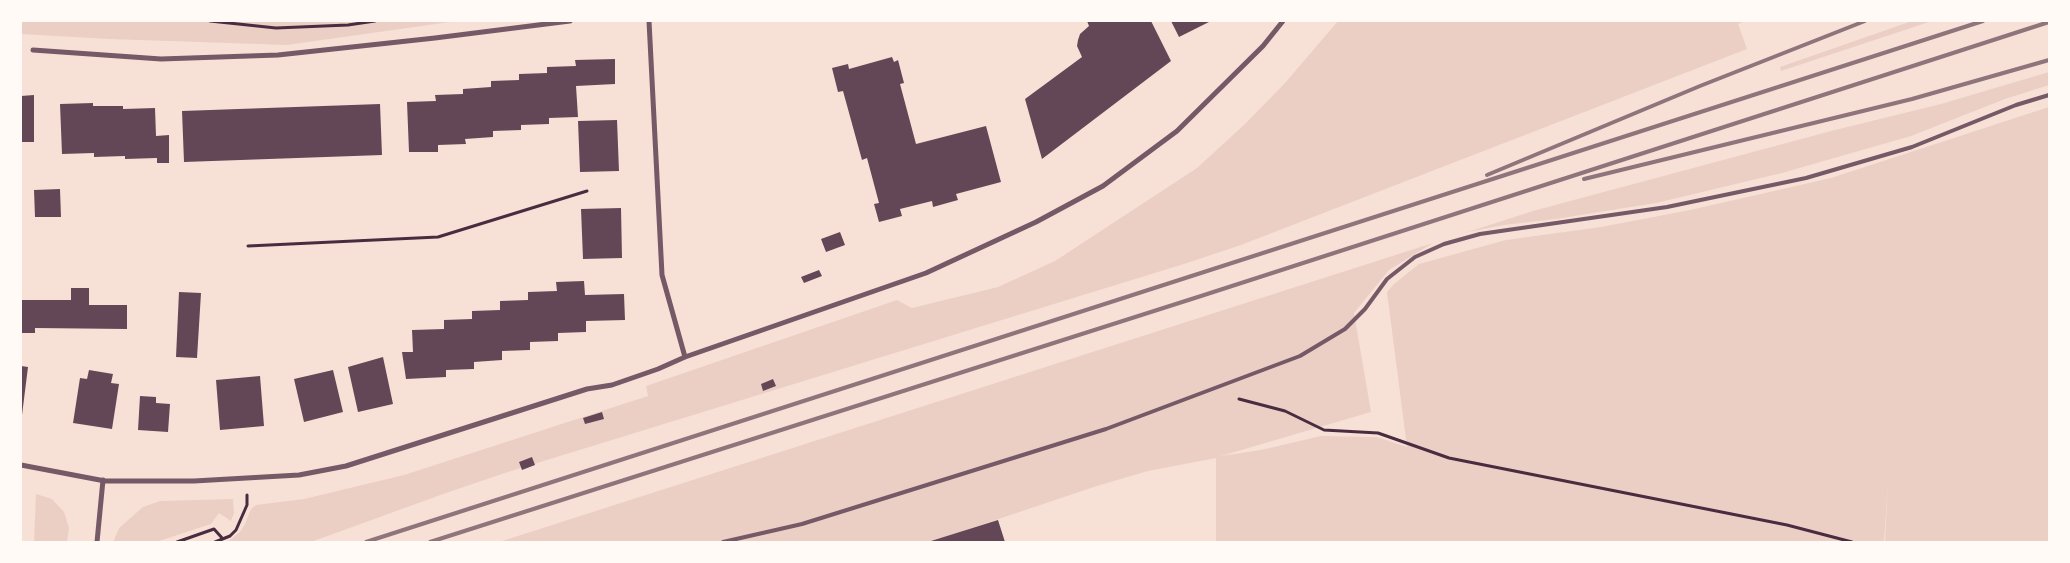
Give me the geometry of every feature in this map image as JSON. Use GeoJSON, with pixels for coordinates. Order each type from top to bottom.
{"type":"FeatureCollection","features":[{"type":"Feature","properties":{"kind":"street"},"geometry":{"type":"LineString","coordinates":[[33,50],[161,59],[278,55],[570,21]]}},
{"type":"Feature","properties":{"kind":"street"},"geometry":{"type":"LineString","coordinates":[[649,21],[662,275],[685,357]]}},
{"type":"Feature","properties":{"kind":"street"},"geometry":{"type":"LineString","coordinates":[[21,465],[103,480],[194,481],[299,475],[346,466],[587,389],[612,385],[685,357],[926,273],[1036,222],[1103,186],[1177,131],[1263,46],[1283,21]]}},
{"type":"Feature","properties":{"kind":"street"},"geometry":{"type":"LineString","coordinates":[[97,542],[103,480]]}},
{"type":"Feature","properties":{"kind":"lane"},"geometry":{"type":"LineString","coordinates":[[722,542],[802,524],[1106,429],[1300,356],[1345,329],[1365,309],[1387,279],[1415,257],[1444,244],[1480,234],[1667,207],[1806,178],[1912,147],[2016,105],[2049,95]]}},
{"type":"Feature","properties":{"kind":"path"},"geometry":{"type":"LineString","coordinates":[[210,21],[276,28],[348,25],[375,21]]}},
{"type":"Feature","properties":{"kind":"path"},"geometry":{"type":"LineString","coordinates":[[248,246],[438,237],[587,190]]}},
{"type":"Feature","properties":{"kind":"path"},"geometry":{"type":"LineString","coordinates":[[1210,390],[1223,396],[1285,411],[1324,430],[1378,433],[1449,458],[1768,521],[1852,542]]}},
{"type":"Feature","properties":{"kind":"path"},"geometry":{"type":"LineString","coordinates":[[215,542],[230,536],[242,520],[247,505],[248,479]]}},
{"type":"Feature","properties":{"kind":"path"},"geometry":{"type":"LineString","coordinates":[[177,542],[214,529],[223,539]]}},
{"type":"Feature","properties":{"kind":"shaded area"},"geometry":{"type":"Polygon","coordinates":[[[21,21],[457,21],[287,45],[21,34],[21,21]]]}},
{"type":"Feature","properties":{"kind":"shaded area"},"geometry":{"type":"Polygon","coordinates":[[[1338,21],[1746,21],[1738,24],[1747,49],[1241,245],[1184,264],[508,472],[311,542],[227,542],[240,532],[251,509],[256,505],[304,499],[404,475],[648,396],[646,386],[897,300],[912,308],[998,287],[1055,261],[1197,168],[1245,124],[1285,83],[1338,21]]]}},
{"type":"Feature","properties":{"kind":"shaded area"},"geometry":{"type":"Polygon","coordinates":[[[1912,21],[1932,21],[1781,71],[1780,67],[1912,21]]]}},
{"type":"Feature","properties":{"kind":"shaded area"},"geometry":{"type":"Polygon","coordinates":[[[2049,72],[2049,85],[2005,99],[1911,136],[1782,173],[1656,203],[1468,232],[1533,211],[1831,131],[1941,104],[2049,72]]]}},
{"type":"Feature","properties":{"kind":"shaded area"},"geometry":{"type":"Polygon","coordinates":[[[2049,107],[2049,542],[1885,542],[1888,483],[1884,542],[1216,542],[1216,458],[1148,471],[1097,486],[930,542],[499,542],[1433,243],[1389,270],[1354,313],[1371,412],[1221,456],[1261,450],[1321,436],[1377,437],[1407,447],[1387,292],[1419,264],[1506,240],[1601,227],[1690,210],[1831,178],[2049,107]]]}},
{"type":"Feature","properties":{"kind":"shaded area"},"geometry":{"type":"Polygon","coordinates":[[[36,494],[52,499],[64,512],[69,528],[67,542],[34,542],[36,494]]]}},
{"type":"Feature","properties":{"kind":"shaded area"},"geometry":{"type":"Polygon","coordinates":[[[233,499],[234,513],[231,521],[219,513],[211,524],[156,542],[113,542],[119,528],[143,507],[160,501],[233,499]]]}},
{"type":"Feature","properties":{"kind":"building"},"geometry":{"type":"Polygon","coordinates":[[[1087,21],[1151,21],[1171,61],[1042,159],[1025,99],[1082,57],[1077,46],[1080,34],[1089,26],[1087,21]]]}},
{"type":"Feature","properties":{"kind":"building"},"geometry":{"type":"Polygon","coordinates":[[[1171,21],[1211,21],[1179,37],[1171,21]]]}},
{"type":"Feature","properties":{"kind":"building"},"geometry":{"type":"Polygon","coordinates":[[[892,57],[894,62],[898,60],[904,83],[900,84],[916,144],[986,126],[1001,182],[956,194],[958,200],[933,207],[932,201],[900,209],[902,216],[879,222],[874,204],[879,203],[867,158],[862,160],[843,91],[838,92],[832,68],[848,64],[849,69],[892,57]]]}},
{"type":"Feature","properties":{"kind":"building"},"geometry":{"type":"Polygon","coordinates":[[[615,59],[615,84],[576,86],[578,117],[549,118],[549,124],[521,125],[521,130],[493,131],[493,137],[465,139],[466,144],[438,145],[438,152],[409,152],[407,102],[436,101],[435,95],[463,94],[463,89],[491,87],[491,81],[519,80],[519,74],[547,73],[547,67],[576,66],[575,60],[615,59]]]}},
{"type":"Feature","properties":{"kind":"building"},"geometry":{"type":"Polygon","coordinates":[[[34,95],[34,142],[21,142],[21,96],[34,95]]]}},
{"type":"Feature","properties":{"kind":"building"},"geometry":{"type":"Polygon","coordinates":[[[93,103],[93,106],[123,106],[123,109],[155,108],[156,136],[169,135],[169,163],[157,163],[157,158],[125,159],[125,156],[94,157],[94,153],[62,154],[60,104],[93,103]]]}},
{"type":"Feature","properties":{"kind":"building"},"geometry":{"type":"Polygon","coordinates":[[[380,104],[382,155],[184,162],[182,111],[380,104]]]}},
{"type":"Feature","properties":{"kind":"building"},"geometry":{"type":"Polygon","coordinates":[[[617,120],[619,171],[580,172],[578,121],[617,120]]]}},
{"type":"Feature","properties":{"kind":"building"},"geometry":{"type":"Polygon","coordinates":[[[60,189],[61,217],[35,217],[34,190],[60,189]]]}},
{"type":"Feature","properties":{"kind":"building"},"geometry":{"type":"Polygon","coordinates":[[[621,208],[622,258],[583,259],[581,209],[621,208]]]}},
{"type":"Feature","properties":{"kind":"building"},"geometry":{"type":"Polygon","coordinates":[[[840,232],[845,245],[826,252],[821,239],[840,232]]]}},
{"type":"Feature","properties":{"kind":"building"},"geometry":{"type":"Polygon","coordinates":[[[819,270],[822,276],[804,283],[801,277],[819,270]]]}},
{"type":"Feature","properties":{"kind":"building"},"geometry":{"type":"Polygon","coordinates":[[[584,281],[585,295],[624,294],[625,320],[586,321],[586,332],[558,333],[558,341],[530,342],[530,350],[502,351],[502,360],[474,362],[474,369],[446,370],[446,377],[406,379],[402,352],[413,352],[412,330],[444,329],[444,320],[472,319],[472,311],[500,310],[500,301],[528,300],[528,292],[557,291],[556,282],[584,281]]]}},
{"type":"Feature","properties":{"kind":"building"},"geometry":{"type":"Polygon","coordinates":[[[71,288],[89,288],[89,305],[127,305],[127,329],[35,328],[35,333],[21,333],[21,300],[71,300],[71,288]]]}},
{"type":"Feature","properties":{"kind":"building"},"geometry":{"type":"Polygon","coordinates":[[[179,292],[201,293],[197,358],[176,357],[179,292]]]}},
{"type":"Feature","properties":{"kind":"building"},"geometry":{"type":"Polygon","coordinates":[[[383,357],[393,404],[358,412],[348,367],[383,357]]]}},
{"type":"Feature","properties":{"kind":"building"},"geometry":{"type":"Polygon","coordinates":[[[21,366],[28,367],[22,415],[21,415],[21,366]]]}},
{"type":"Feature","properties":{"kind":"building"},"geometry":{"type":"Polygon","coordinates":[[[89,370],[113,374],[111,383],[119,384],[112,429],[73,423],[80,378],[87,379],[89,370]]]}},
{"type":"Feature","properties":{"kind":"building"},"geometry":{"type":"Polygon","coordinates":[[[333,370],[343,412],[304,422],[294,379],[333,370]]]}},
{"type":"Feature","properties":{"kind":"building"},"geometry":{"type":"Polygon","coordinates":[[[260,376],[264,426],[220,430],[216,380],[260,376]]]}},
{"type":"Feature","properties":{"kind":"building"},"geometry":{"type":"Polygon","coordinates":[[[773,379],[776,386],[763,391],[761,384],[773,379]]]}},
{"type":"Feature","properties":{"kind":"building"},"geometry":{"type":"Polygon","coordinates":[[[140,396],[156,397],[156,403],[170,404],[168,432],[138,430],[140,396]]]}},
{"type":"Feature","properties":{"kind":"building"},"geometry":{"type":"Polygon","coordinates":[[[602,412],[604,419],[585,424],[583,418],[602,412]]]}},
{"type":"Feature","properties":{"kind":"building"},"geometry":{"type":"Polygon","coordinates":[[[532,457],[535,465],[522,470],[519,462],[532,457]]]}},
{"type":"Feature","properties":{"kind":"building"},"geometry":{"type":"Polygon","coordinates":[[[998,520],[1005,542],[931,542],[931,541],[998,520]]]}},
{"type":"Feature","properties":{"kind":"railway"},"geometry":{"type":"LineString","coordinates":[[1487,175],[1700,86],[1865,21]]}},
{"type":"Feature","properties":{"kind":"railway"},"geometry":{"type":"LineString","coordinates":[[366,542],[1983,21]]}},
{"type":"Feature","properties":{"kind":"railway"},"geometry":{"type":"LineString","coordinates":[[430,542],[1201,296],[2049,22]]}},
{"type":"Feature","properties":{"kind":"railway"},"geometry":{"type":"LineString","coordinates":[[1584,179],[1912,99],[2049,60]]}}]}
